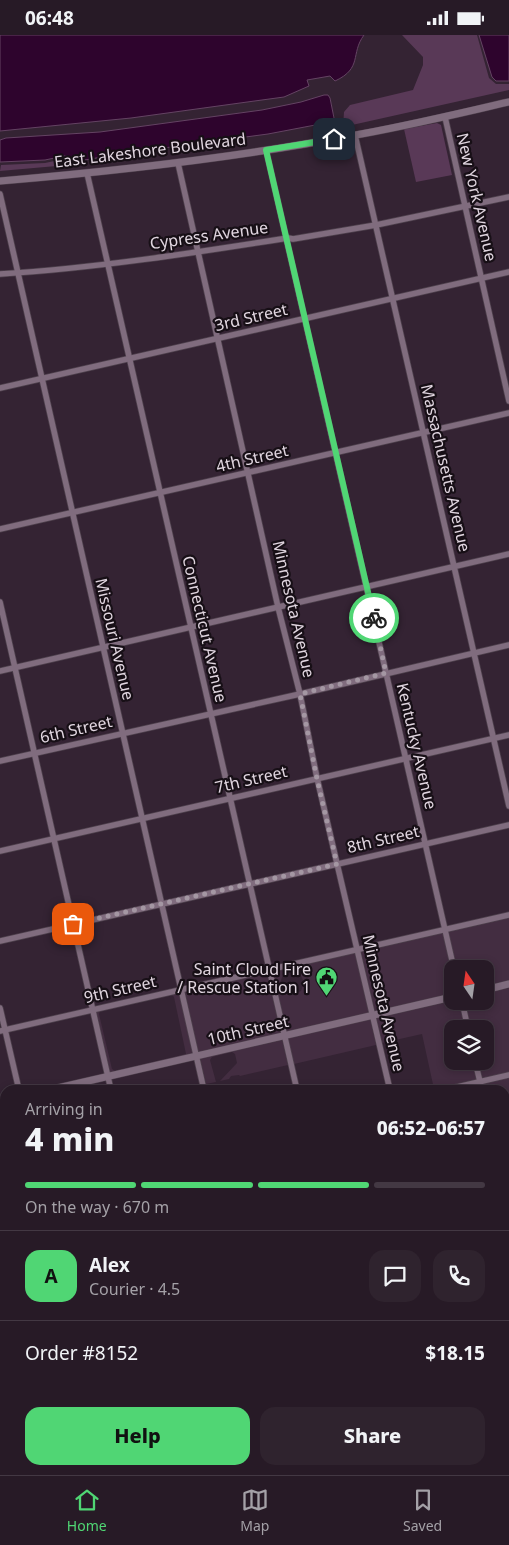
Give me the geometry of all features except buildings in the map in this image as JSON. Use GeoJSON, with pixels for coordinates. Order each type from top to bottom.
{"type":"FeatureCollection","features":[{"type":"Feature","properties":{"kind":"street","name":"East Lakeshore Boulevard"},"geometry":{"type":"LineString","coordinates":[[0,181],[178,163],[266,150],[356,135],[509,102]]}},
{"type":"Feature","properties":{"kind":"street","name":"New York Avenue"},"geometry":{"type":"LineString","coordinates":[[445,117],[509,401]]}},
{"type":"Feature","properties":{"kind":"street","name":"Massachusetts Avenue"},"geometry":{"type":"LineString","coordinates":[[356,135],[509,806]]}},
{"type":"Feature","properties":{"kind":"street","name":"Kentucky Avenue"},"geometry":{"type":"LineString","coordinates":[[266,150],[288,238],[452,960]]}},
{"type":"Feature","properties":{"kind":"street","name":"Minnesota Avenue"},"geometry":{"type":"LineString","coordinates":[[178,163],[278,607],[300,694],[317,779],[389,1085]]}},
{"type":"Feature","properties":{"kind":"street","name":"Connecticut Avenue"},"geometry":{"type":"LineString","coordinates":[[87,173],[296,1085]]}},
{"type":"Feature","properties":{"kind":"street","name":"Missouri Avenue"},"geometry":{"type":"LineString","coordinates":[[0,194],[203,1085]]}},
{"type":"Feature","properties":{"kind":"street","name":"Cypress Avenue"},"geometry":{"type":"LineString","coordinates":[[0,274],[108,264],[288,238],[293,239],[376,225],[509,197]]}},
{"type":"Feature","properties":{"kind":"street","name":"3rd Street"},"geometry":{"type":"LineString","coordinates":[[0,388],[509,272]]}},
{"type":"Feature","properties":{"kind":"street","name":"4th Street"},"geometry":{"type":"LineString","coordinates":[[0,529],[509,413]]}},
{"type":"Feature","properties":{"kind":"street"},"geometry":{"type":"LineString","coordinates":[[0,671],[509,554]]}},
{"type":"Feature","properties":{"kind":"street"},"geometry":{"type":"LineString","coordinates":[[0,602],[110,1085]]}},
{"type":"Feature","properties":{"kind":"street","name":"6th Street"},"geometry":{"type":"LineString","coordinates":[[0,761],[509,645]]}},
{"type":"Feature","properties":{"kind":"street","name":"7th Street"},"geometry":{"type":"LineString","coordinates":[[0,851],[509,735]]}},
{"type":"Feature","properties":{"kind":"street","name":"8th Street"},"geometry":{"type":"LineString","coordinates":[[0,941],[509,825]]}},
{"type":"Feature","properties":{"kind":"street","name":"9th Street"},"geometry":{"type":"LineString","coordinates":[[2,1030],[509,915]]}},
{"type":"Feature","properties":{"kind":"street"},"geometry":{"type":"LineString","coordinates":[[494,988],[509,984]]}},
{"type":"Feature","properties":{"kind":"street","name":"10th Street"},"geometry":{"type":"LineString","coordinates":[[72,1085],[444,999]]}},
{"type":"Feature","properties":{"kind":"street"},"geometry":{"type":"LineString","coordinates":[[0,1008],[2,1030],[18,1085]]}},
{"type":"Feature","properties":{"kind":"street"},"geometry":{"type":"LineString","coordinates":[[477,1070],[481,1085]]}},
{"type":"Feature","properties":{"kind":"street"},"geometry":{"type":"LineString","coordinates":[[466,1085],[509,1075]]}},
{"type":"Feature","properties":{"kind":"shaded area"},"geometry":{"type":"Polygon","coordinates":[[[0,35],[364,35],[353,66],[344,76],[335,81],[330,76],[307,80],[309,86],[284,97],[131,118],[0,131],[0,35]]]}},
{"type":"Feature","properties":{"kind":"shaded area"},"geometry":{"type":"Polygon","coordinates":[[[402,35],[477,35],[489,78],[496,84],[509,84],[509,90],[343,127],[344,112],[350,105],[413,90],[423,65],[423,57],[402,35]]]}},
{"type":"Feature","properties":{"kind":"shaded area"},"geometry":{"type":"Polygon","coordinates":[[[479,35],[509,35],[509,81],[496,81],[492,77],[479,35]]]}},
{"type":"Feature","properties":{"kind":"shaded area"},"geometry":{"type":"Polygon","coordinates":[[[328,95],[330,98],[334,118],[331,122],[268,134],[79,161],[64,156],[45,160],[0,162],[0,140],[6,138],[100,132],[262,110],[328,95]]]}},
{"type":"Feature","properties":{"kind":"shaded area"},"geometry":{"type":"Polygon","coordinates":[[[437,123],[441,125],[452,175],[416,182],[404,129],[437,123]]]}},
{"type":"Feature","properties":{"kind":"shaded area"},"geometry":{"type":"Polygon","coordinates":[[[64,159],[79,164],[0,171],[1,165],[45,163],[64,159]]]}},
{"type":"Feature","properties":{"kind":"shaded area"},"geometry":{"type":"Polygon","coordinates":[[[509,918],[509,981],[494,985],[494,960],[455,960],[448,932],[509,918]]]}},
{"type":"Feature","properties":{"kind":"shaded area"},"geometry":{"type":"Polygon","coordinates":[[[443,933],[449,960],[444,960],[444,996],[374,1012],[361,952],[443,933]]]}},
{"type":"Feature","properties":{"kind":"shaded area"},"geometry":{"type":"Polygon","coordinates":[[[355,953],[369,1013],[286,1032],[273,971],[355,953]],[[292,971],[283,975],[280,983],[284,991],[292,995],[301,991],[304,982],[300,974],[292,971]]]}},
{"type":"Feature","properties":{"kind":"shaded area"},"geometry":{"type":"Polygon","coordinates":[[[267,973],[281,1034],[198,1052],[185,992],[267,973]]]}},
{"type":"Feature","properties":{"kind":"shaded area"},"geometry":{"type":"Polygon","coordinates":[[[509,988],[509,1072],[482,1078],[480,1070],[494,1070],[494,1020],[469,1020],[467,1010],[494,1010],[494,991],[509,988]]]}},
{"type":"Feature","properties":{"kind":"shaded area"},"geometry":{"type":"Polygon","coordinates":[[[179,993],[193,1054],[110,1073],[96,1012],[100,1011],[99,1014],[112,1069],[115,1071],[186,1054],[172,995],[179,993]]]}},
{"type":"Feature","properties":{"kind":"shaded area"},"geometry":{"type":"Polygon","coordinates":[[[444,1003],[444,1010],[461,1010],[463,1020],[444,1020],[444,1070],[474,1070],[477,1079],[451,1085],[433,1085],[422,1034],[382,1043],[376,1018],[444,1003]]]}},
{"type":"Feature","properties":{"kind":"shaded area"},"geometry":{"type":"Polygon","coordinates":[[[370,1019],[376,1045],[294,1064],[288,1038],[370,1019]]]}},
{"type":"Feature","properties":{"kind":"shaded area"},"geometry":{"type":"Polygon","coordinates":[[[282,1040],[288,1065],[240,1076],[231,1076],[229,1079],[220,1081],[237,1063],[235,1054],[232,1052],[212,1057],[210,1060],[216,1082],[206,1084],[200,1058],[282,1040]]]}},
{"type":"Feature","properties":{"kind":"shaded area"},"geometry":{"type":"Polygon","coordinates":[[[509,1078],[509,1085],[484,1084],[509,1078]]]}},
{"type":"Feature","properties":{"kind":"way so far"},"geometry":{"type":"LineString","coordinates":[[73,924],[337,864],[300,694],[386,673],[374,618]]}},
{"type":"Feature","properties":{"kind":"place","name":"Saint Cloud Fire / Rescue Station 1"},"geometry":{"type":"Point","coordinates":[327,997]}},
{"type":"Feature","properties":{"kind":"route"},"geometry":{"type":"LineString","coordinates":[[334,139],[266,150],[288,238],[374,618]]}}]}
